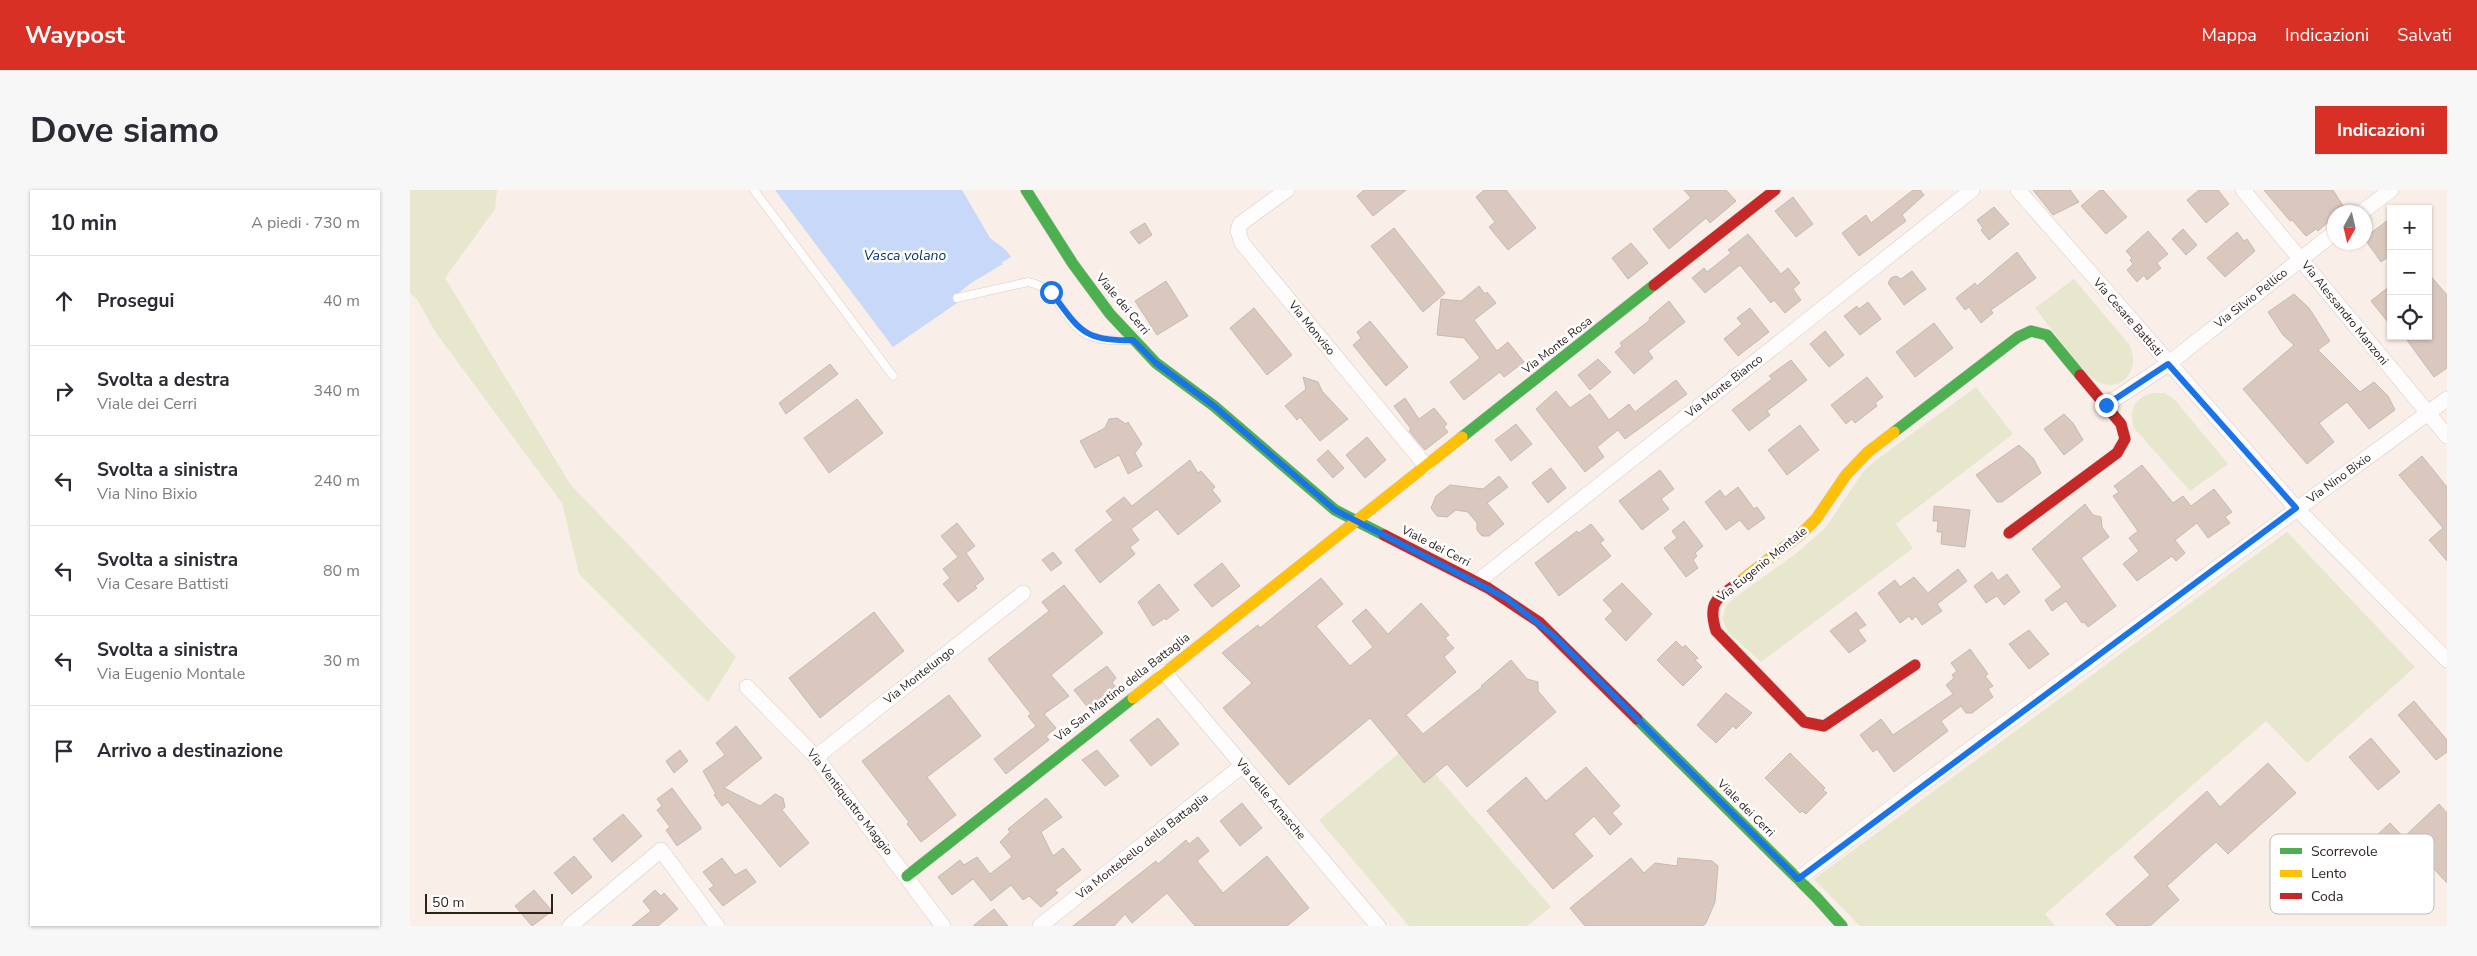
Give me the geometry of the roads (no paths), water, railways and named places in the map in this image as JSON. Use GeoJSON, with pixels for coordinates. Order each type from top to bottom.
{"type":"FeatureCollection","features":[{"type":"Feature","properties":{"kind":"street","name":"Viale dei Cerri"},"geometry":{"type":"LineString","coordinates":[[1026,190],[1073,264],[1110,314],[1156,363],[1214,406],[1321,498],[1354,521],[1477,582],[1523,609],[1554,636],[1798,879],[1842,926]]}},
{"type":"Feature","properties":{"kind":"street","name":"Via Monte Rosa"},"geometry":{"type":"LineString","coordinates":[[1354,521],[1775,190]]}},
{"type":"Feature","properties":{"kind":"street","name":"Via Monte Bianco"},"geometry":{"type":"LineString","coordinates":[[1477,582],[1972,190]]}},
{"type":"Feature","properties":{"kind":"street","name":"Via Cesare Battisti"},"geometry":{"type":"LineString","coordinates":[[2018,190],[2168,364],[2296,508],[2447,660]]}},
{"type":"Feature","properties":{"kind":"street","name":"Via Alessandro Manzoni"},"geometry":{"type":"LineString","coordinates":[[2243,190],[2447,436]]}},
{"type":"Feature","properties":{"kind":"street"},"geometry":{"type":"LineString","coordinates":[[2371,205],[2391,190]]}},
{"type":"Feature","properties":{"kind":"street","name":"Via Monviso"},"geometry":{"type":"LineString","coordinates":[[1281,192],[1240,224],[1238,231],[1242,243],[1426,466]]}},
{"type":"Feature","properties":{"kind":"street","name":"Via Silvio Pellico"},"geometry":{"type":"LineString","coordinates":[[2168,364],[2327,239]]}},
{"type":"Feature","properties":{"kind":"street","name":"Via Eugenio Montale"},"geometry":{"type":"LineString","coordinates":[[1915,666],[1824,726],[1804,722],[1716,631],[1711,614],[1716,600],[1801,534],[1816,519],[1846,474],[1868,452],[2018,337],[2031,332],[2047,334],[2121,424],[2124,439],[2117,453],[2009,533]]}},
{"type":"Feature","properties":{"kind":"street"},"geometry":{"type":"LineString","coordinates":[[2106,405],[2168,364]]}},
{"type":"Feature","properties":{"kind":"street","name":"Via Nino Bixio"},"geometry":{"type":"LineString","coordinates":[[1798,879],[2296,508],[2447,399]]}},
{"type":"Feature","properties":{"kind":"street","name":"Via San Martino della Battaglia"},"geometry":{"type":"LineString","coordinates":[[907,876],[1354,521]]}},
{"type":"Feature","properties":{"kind":"street","name":"Via Montelungo"},"geometry":{"type":"LineString","coordinates":[[816,757],[1023,593]]}},
{"type":"Feature","properties":{"kind":"street","name":"Via delle Arnasche"},"geometry":{"type":"LineString","coordinates":[[1164,672],[1378,926]]}},
{"type":"Feature","properties":{"kind":"street","name":"Via Ventiquattro Maggio"},"geometry":{"type":"LineString","coordinates":[[747,687],[816,757],[943,926]]}},
{"type":"Feature","properties":{"kind":"street","name":"Via Montebello della Battaglia"},"geometry":{"type":"LineString","coordinates":[[1040,926],[1243,766]]}},
{"type":"Feature","properties":{"kind":"street"},"geometry":{"type":"LineString","coordinates":[[570,926],[661,850],[717,926]]}},
{"type":"Feature","properties":{"kind":"lane"},"geometry":{"type":"LineString","coordinates":[[754,190],[893,376]]}},
{"type":"Feature","properties":{"kind":"lane"},"geometry":{"type":"LineString","coordinates":[[957,298],[1028,282],[1037,284],[1051,292],[1081,330],[1094,337],[1112,341],[1133,340]]}},
{"type":"Feature","properties":{"kind":"water","name":"Vasca volano"},"geometry":{"type":"Polygon","coordinates":[[[775,190],[962,190],[990,238],[1006,250],[1011,257],[957,294],[957,303],[893,347],[775,190]]]}}]}
